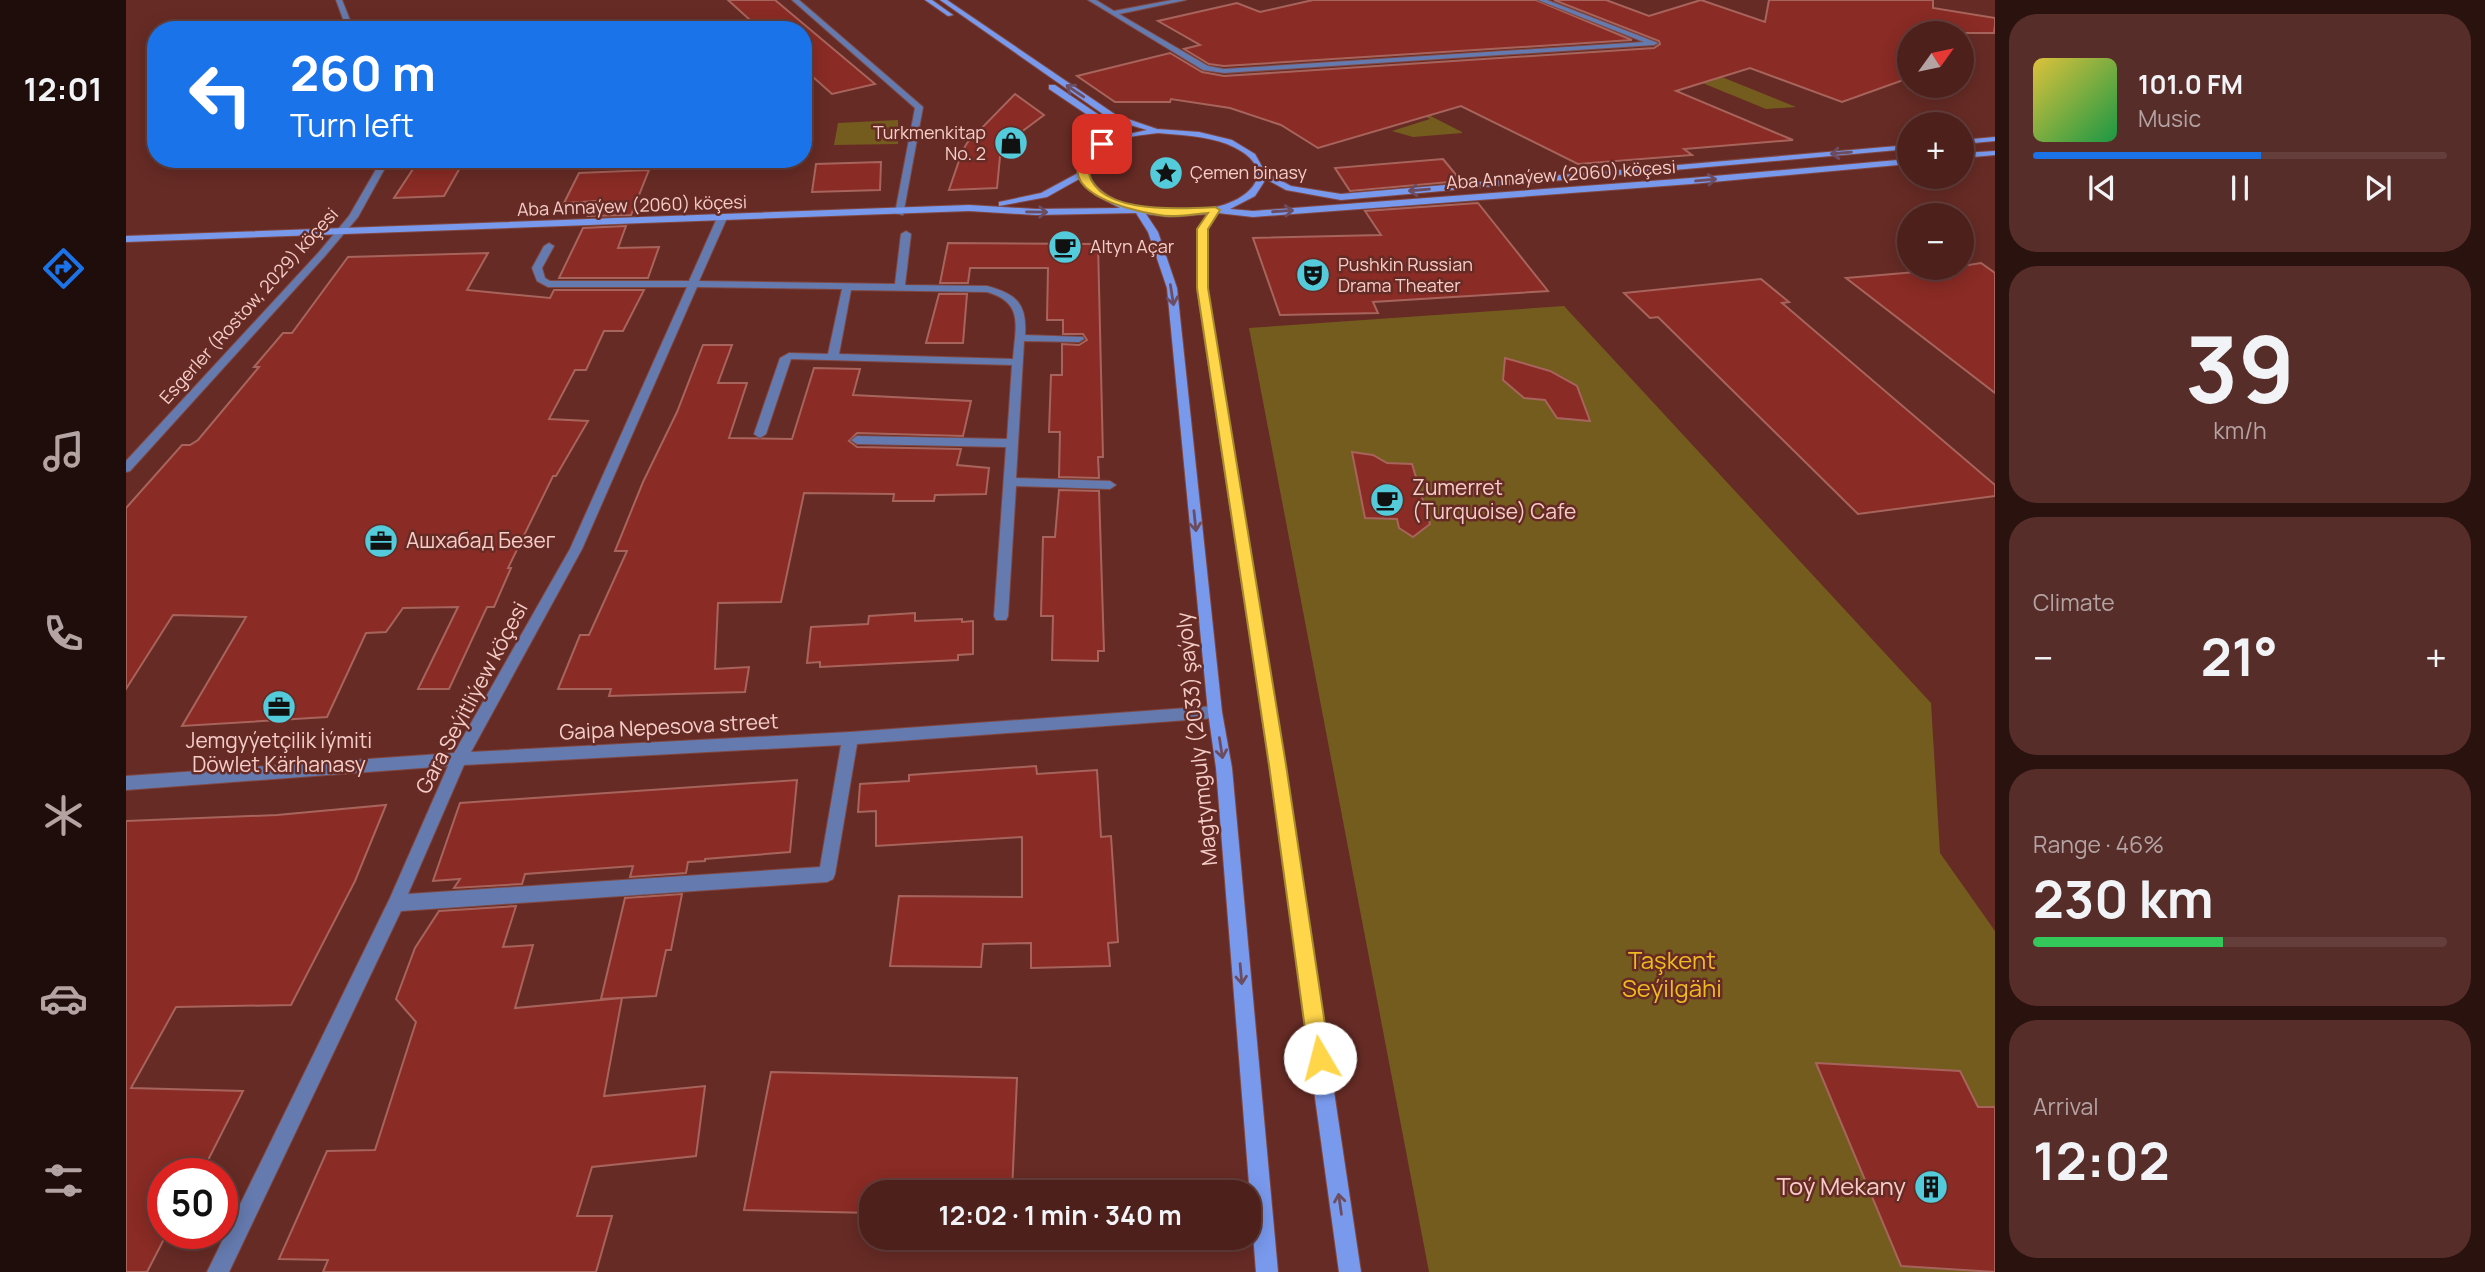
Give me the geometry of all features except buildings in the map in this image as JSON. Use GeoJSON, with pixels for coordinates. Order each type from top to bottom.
{"type":"FeatureCollection","features":[{"type":"Feature","properties":{"kind":"main road"},"geometry":{"type":"LineString","coordinates":[[928,0],[1102,121],[1102,144]]}},
{"type":"Feature","properties":{"kind":"main road"},"geometry":{"type":"LineString","coordinates":[[943,0],[1113,117],[1158,131]]}},
{"type":"Feature","properties":{"kind":"main road"},"geometry":{"type":"LineString","coordinates":[[1158,131],[1202,135],[1244,150],[1257,161],[1262,174],[1259,185],[1250,196],[1215,210],[1162,213],[1139,209],[1102,195],[1089,185],[1083,174],[1083,163],[1090,153],[1102,144],[1133,134],[1158,131]]}},
{"type":"Feature","properties":{"kind":"main road"},"geometry":{"type":"LineString","coordinates":[[1974,141],[1995,139]]}},
{"type":"Feature","properties":{"kind":"main road","name":"Aba Annaýew (2060) köçesi"},"geometry":{"type":"LineString","coordinates":[[1262,174],[1289,188],[1341,197],[1897,148]]}},
{"type":"Feature","properties":{"kind":"main road"},"geometry":{"type":"LineString","coordinates":[[1974,155],[1995,153]]}},
{"type":"Feature","properties":{"kind":"main road","name":"Aba Annaýew (2060) köçesi"},"geometry":{"type":"LineString","coordinates":[[1215,210],[1253,214],[1691,181],[1897,162]]}},
{"type":"Feature","properties":{"kind":"main road"},"geometry":{"type":"LineString","coordinates":[[969,208],[1023,201],[1044,195],[1083,174]]}},
{"type":"Feature","properties":{"kind":"main road","name":"Aba Annaýew (2060) köçesi"},"geometry":{"type":"LineString","coordinates":[[126,239],[900,213],[969,208],[1036,212],[1139,209]]}},
{"type":"Feature","properties":{"kind":"main road","name":"Magtymguly (2033) şaýoly"},"geometry":{"type":"LineString","coordinates":[[1139,209],[1153,232],[1172,288],[1215,712],[1224,768],[1267,1272]]}},
{"type":"Feature","properties":{"kind":"main road"},"geometry":{"type":"LineString","coordinates":[[1215,210],[1203,229],[1202,288],[1278,765],[1350,1272]]}},
{"type":"Feature","properties":{"kind":"street"},"geometry":{"type":"LineString","coordinates":[[339,0],[347,21]]}},
{"type":"Feature","properties":{"kind":"street"},"geometry":{"type":"LineString","coordinates":[[795,0],[919,107],[900,213]]}},
{"type":"Feature","properties":{"kind":"street"},"geometry":{"type":"LineString","coordinates":[[1091,0],[1206,68],[1224,71],[1654,43],[1541,0]]}},
{"type":"Feature","properties":{"kind":"street"},"geometry":{"type":"LineString","coordinates":[[1113,13],[1183,0]]}},
{"type":"Feature","properties":{"kind":"street","name":"Esgerler (Rostow, 2029) köçesi"},"geometry":{"type":"LineString","coordinates":[[126,468],[353,217],[381,168]]}},
{"type":"Feature","properties":{"kind":"street","name":"Gara Seýitliýew köçesi"},"geometry":{"type":"LineString","coordinates":[[218,1272],[396,904],[459,759],[576,549],[722,218]]}},
{"type":"Feature","properties":{"kind":"street"},"geometry":{"type":"LineString","coordinates":[[900,288],[906,234]]}},
{"type":"Feature","properties":{"kind":"street"},"geometry":{"type":"LineString","coordinates":[[549,246],[537,268],[540,279],[548,284],[986,289],[1001,293],[1014,301],[1021,314],[1002,616]]}},
{"type":"Feature","properties":{"kind":"street"},"geometry":{"type":"LineString","coordinates":[[833,356],[848,287]]}},
{"type":"Feature","properties":{"kind":"street"},"geometry":{"type":"LineString","coordinates":[[1019,338],[1079,339]]}},
{"type":"Feature","properties":{"kind":"street"},"geometry":{"type":"LineString","coordinates":[[760,434],[785,358],[795,355],[1018,362]]}},
{"type":"Feature","properties":{"kind":"street"},"geometry":{"type":"LineString","coordinates":[[857,440],[1012,443]]}},
{"type":"Feature","properties":{"kind":"street"},"geometry":{"type":"LineString","coordinates":[[1010,482],[1110,485]]}},
{"type":"Feature","properties":{"kind":"street","name":"Gaipa Nepesova street"},"geometry":{"type":"LineString","coordinates":[[126,783],[459,759],[850,738],[1215,712]]}},
{"type":"Feature","properties":{"kind":"street"},"geometry":{"type":"LineString","coordinates":[[396,904],[827,874],[850,738]]}},
{"type":"Feature","properties":{"kind":"green space"},"geometry":{"type":"Polygon","coordinates":[[[1660,52],[1796,107],[1766,109],[1656,64],[1660,52]]]}},
{"type":"Feature","properties":{"kind":"green space"},"geometry":{"type":"Polygon","coordinates":[[[1344,72],[1462,133],[1413,137],[1392,131],[1430,119],[1341,73],[1344,72]]]}},
{"type":"Feature","properties":{"kind":"green space"},"geometry":{"type":"Polygon","coordinates":[[[898,120],[898,144],[834,145],[838,123],[898,120]]]}},
{"type":"Feature","properties":{"kind":"green space","name":"Taşkent Seýilgähi"},"geometry":{"type":"Polygon","coordinates":[[[1564,306],[1931,703],[1940,853],[1995,931],[1995,1272],[1429,1272],[1249,328],[1564,306]]]}},
{"type":"Feature","properties":{"kind":"place","name":"Turkmenkitap No. 2"},"geometry":{"type":"Point","coordinates":[1011,143]}},
{"type":"Feature","properties":{"kind":"place","name":"Çemen binasy"},"geometry":{"type":"Point","coordinates":[1166,173]}},
{"type":"Feature","properties":{"kind":"place","name":"Altyn Açar"},"geometry":{"type":"Point","coordinates":[1065,247]}},
{"type":"Feature","properties":{"kind":"place","name":"Pushkin Russian Drama Theater"},"geometry":{"type":"Point","coordinates":[1313,275]}},
{"type":"Feature","properties":{"kind":"place","name":"Zumerret (Turquoise) Cafe"},"geometry":{"type":"Point","coordinates":[1387,500]}},
{"type":"Feature","properties":{"kind":"place","name":"Ашхабад Безег"},"geometry":{"type":"Point","coordinates":[381,541]}},
{"type":"Feature","properties":{"kind":"place","name":"Jemgyýetçilik İýmiti Döwlet Kärhanasy"},"geometry":{"type":"Point","coordinates":[279,707]}},
{"type":"Feature","properties":{"kind":"place","name":"Toý Mekany"},"geometry":{"type":"Point","coordinates":[1931,1187]}},
{"type":"Feature","properties":{"kind":"route"},"geometry":{"type":"LineString","coordinates":[[1102,144],[1090,153],[1083,163],[1083,174],[1089,185],[1102,195],[1118,204],[1162,213],[1215,210],[1203,229],[1202,288],[1278,765],[1320,1058]]}}]}
